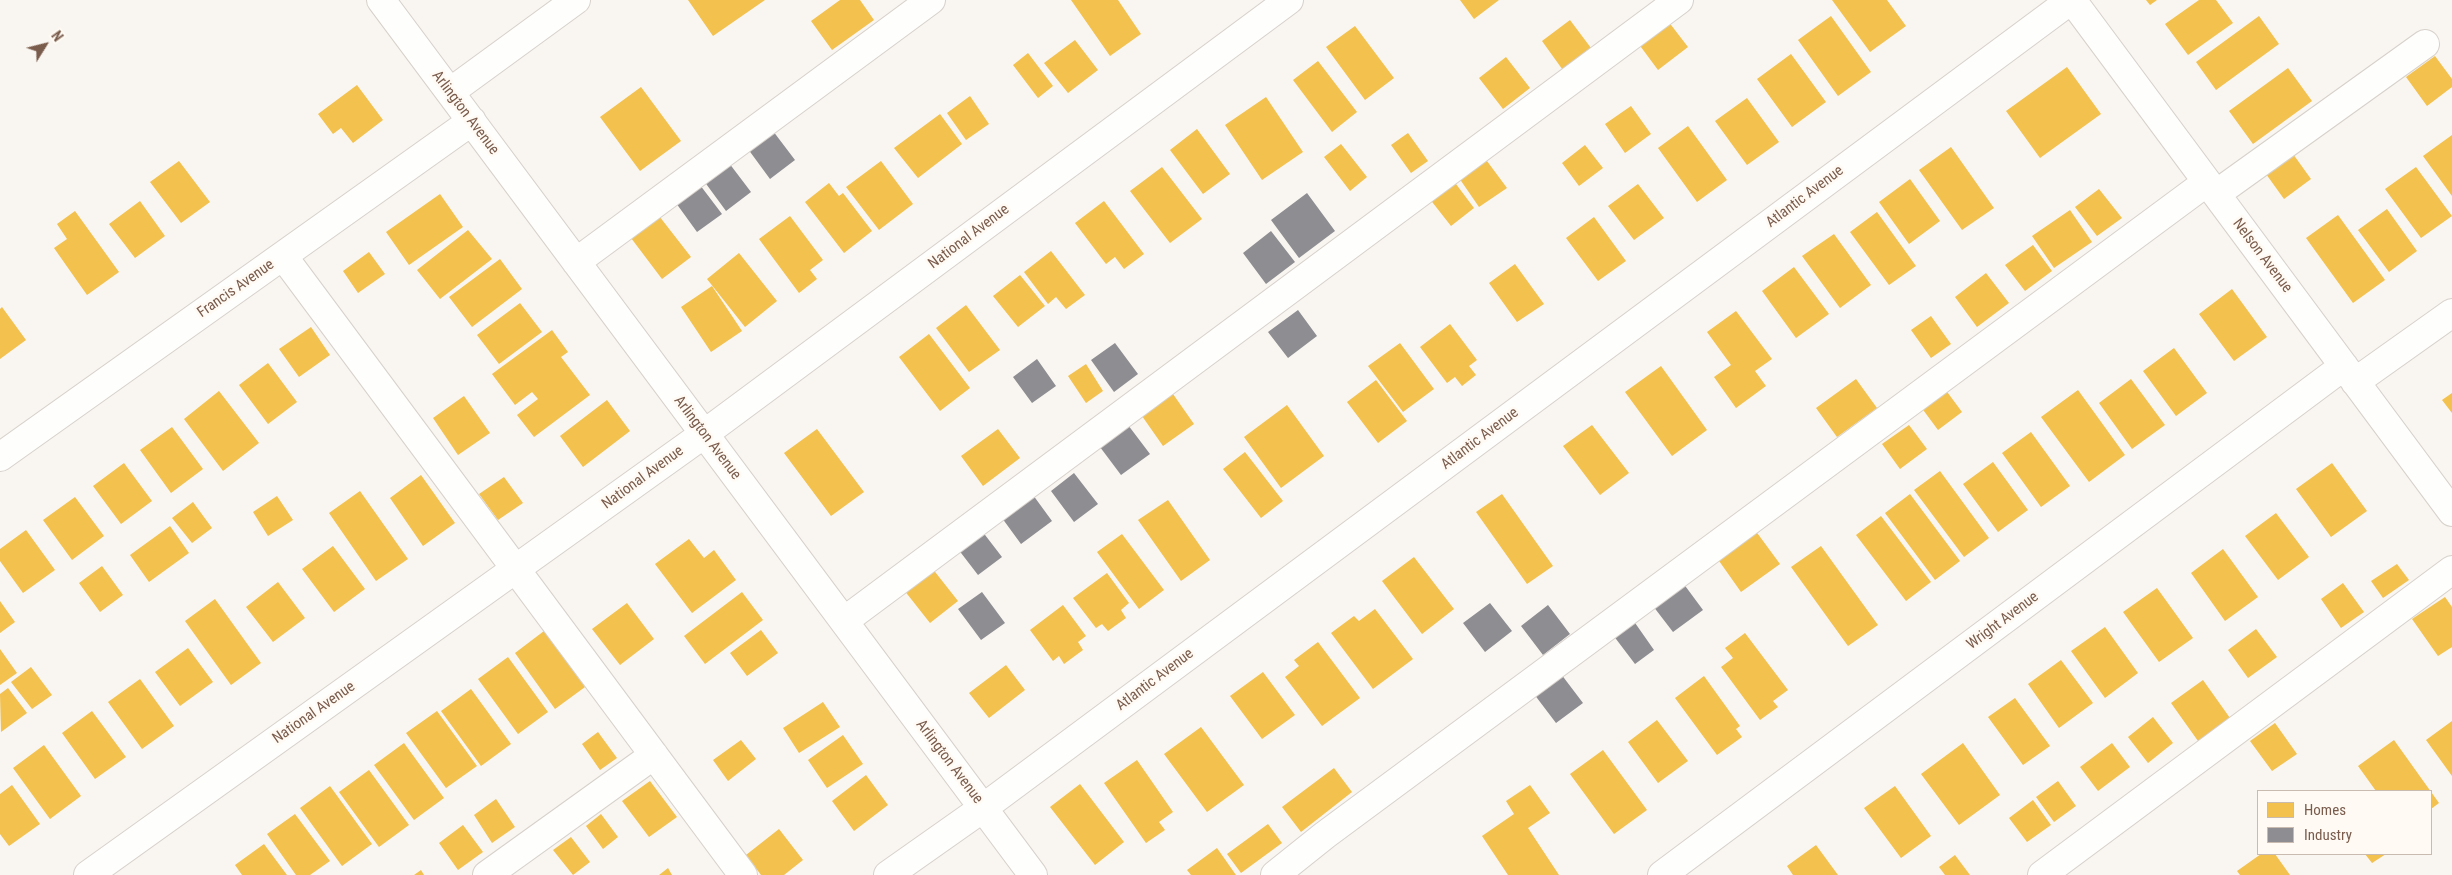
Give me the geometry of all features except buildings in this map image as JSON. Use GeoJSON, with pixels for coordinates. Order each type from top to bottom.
{"type":"FeatureCollection","features":[{"type":"Feature","properties":{"kind":"street","name":"Arlington Avenue"},"geometry":{"type":"LineString","coordinates":[[381,0],[1033,875]]}},
{"type":"Feature","properties":{"kind":"street"},"geometry":{"type":"LineString","coordinates":[[450,92],[576,0]]}},
{"type":"Feature","properties":{"kind":"street"},"geometry":{"type":"LineString","coordinates":[[576,262],[931,0]]}},
{"type":"Feature","properties":{"kind":"street","name":"National Avenue"},"geometry":{"type":"LineString","coordinates":[[88,875],[704,434],[1290,0]]}},
{"type":"Feature","properties":{"kind":"street"},"geometry":{"type":"LineString","coordinates":[[844,621],[1679,0]]}},
{"type":"Feature","properties":{"kind":"street","name":"Nelson Avenue"},"geometry":{"type":"LineString","coordinates":[[2072,0],[2452,512]]}},
{"type":"Feature","properties":{"kind":"street","name":"Atlantic Avenue"},"geometry":{"type":"LineString","coordinates":[[888,875],[983,808],[2072,0]]}},
{"type":"Feature","properties":{"kind":"street"},"geometry":{"type":"LineString","coordinates":[[1275,875],[1325,835],[2212,188],[2425,44]]}},
{"type":"Feature","properties":{"kind":"street","name":"Francis Avenue"},"geometry":{"type":"LineString","coordinates":[[0,457],[472,122]]}},
{"type":"Feature","properties":{"kind":"street"},"geometry":{"type":"LineString","coordinates":[[283,256],[743,875]]}},
{"type":"Feature","properties":{"kind":"street","name":"Wright Avenue"},"geometry":{"type":"LineString","coordinates":[[1662,875],[2349,374],[2452,313]]}},
{"type":"Feature","properties":{"kind":"street"},"geometry":{"type":"LineString","coordinates":[[2042,875],[2452,570]]}},
{"type":"Feature","properties":{"kind":"street"},"geometry":{"type":"LineString","coordinates":[[487,875],[654,755]]}}]}
